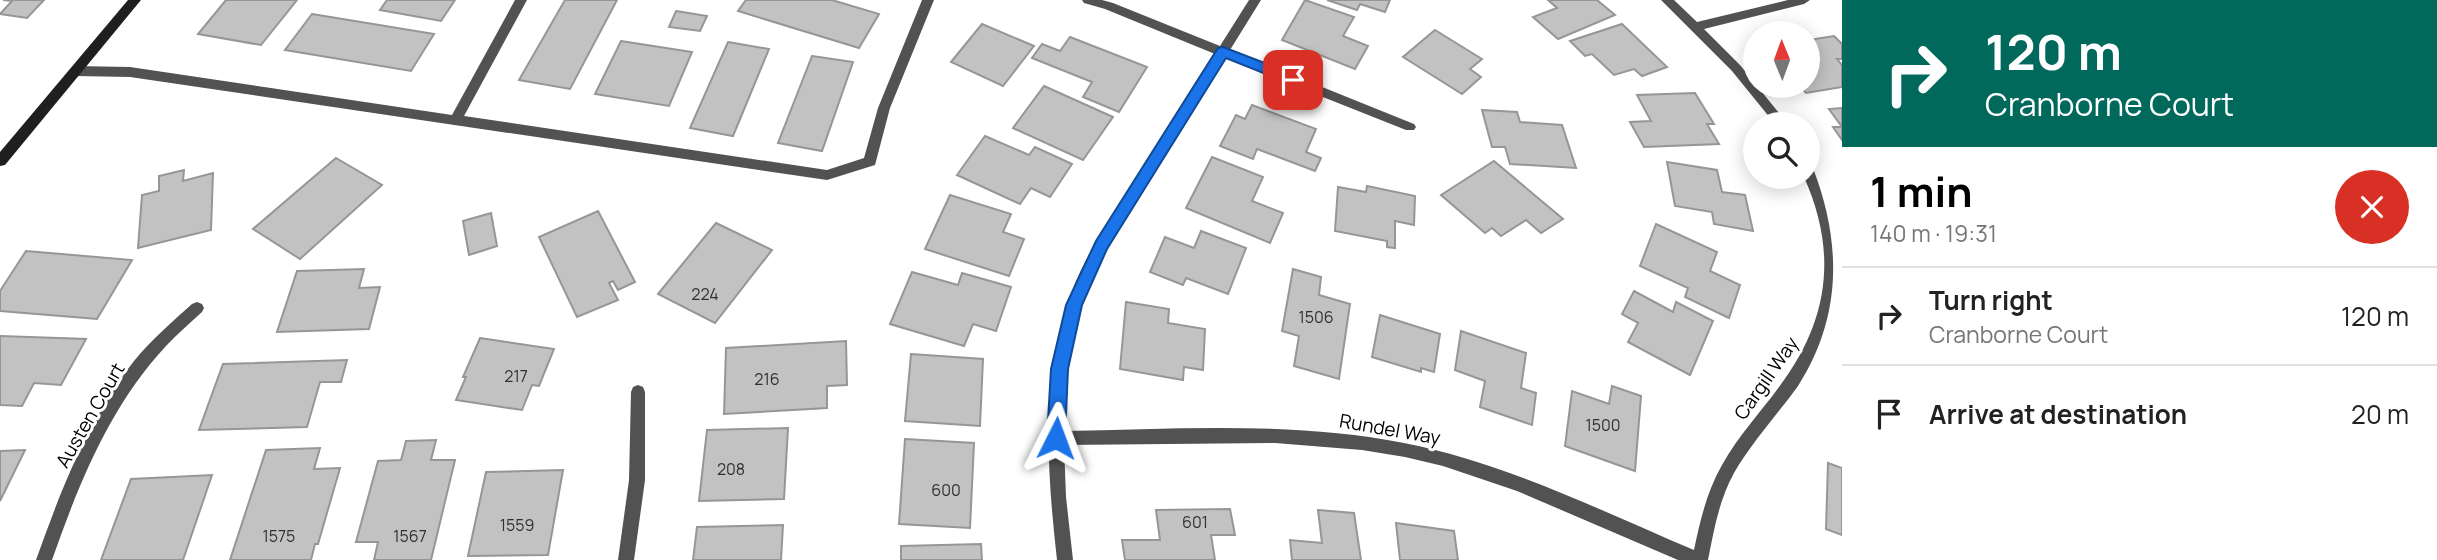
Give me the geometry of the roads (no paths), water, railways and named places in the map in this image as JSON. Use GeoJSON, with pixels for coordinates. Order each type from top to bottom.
{"type":"FeatureCollection","features":[{"type":"Feature","properties":{"kind":"main road"},"geometry":{"type":"LineString","coordinates":[[0,161],[135,0]]}},
{"type":"Feature","properties":{"kind":"street"},"geometry":{"type":"LineString","coordinates":[[456,119],[521,0]]}},
{"type":"Feature","properties":{"kind":"street"},"geometry":{"type":"LineString","coordinates":[[75,71],[130,72],[827,175],[870,161],[884,108],[928,0]]}},
{"type":"Feature","properties":{"kind":"street"},"geometry":{"type":"LineString","coordinates":[[1088,0],[1109,6],[1410,127]]}},
{"type":"Feature","properties":{"kind":"street"},"geometry":{"type":"LineString","coordinates":[[1065,560],[1058,504],[1056,438],[1060,369],[1074,305],[1101,246],[1255,0]]}},
{"type":"Feature","properties":{"kind":"street"},"geometry":{"type":"LineString","coordinates":[[1667,0],[1736,68],[1772,112]]}},
{"type":"Feature","properties":{"kind":"street"},"geometry":{"type":"LineString","coordinates":[[1696,27],[1804,0]]}},
{"type":"Feature","properties":{"kind":"street","name":"Cargill Way"},"geometry":{"type":"LineString","coordinates":[[1698,560],[1708,519],[1721,483],[1745,441],[1795,377],[1818,335],[1830,296],[1830,257],[1823,215],[1814,189]]}},
{"type":"Feature","properties":{"kind":"street","name":"Austen Court"},"geometry":{"type":"LineString","coordinates":[[44,560],[80,466],[125,387],[160,342],[197,308]]}},
{"type":"Feature","properties":{"kind":"street"},"geometry":{"type":"LineString","coordinates":[[626,560],[637,480],[638,392]]}},
{"type":"Feature","properties":{"kind":"street","name":"Rundel Way"},"geometry":{"type":"LineString","coordinates":[[1056,438],[1259,435],[1335,440],[1404,450],[1483,470],[1554,497],[1698,560]]}}]}
